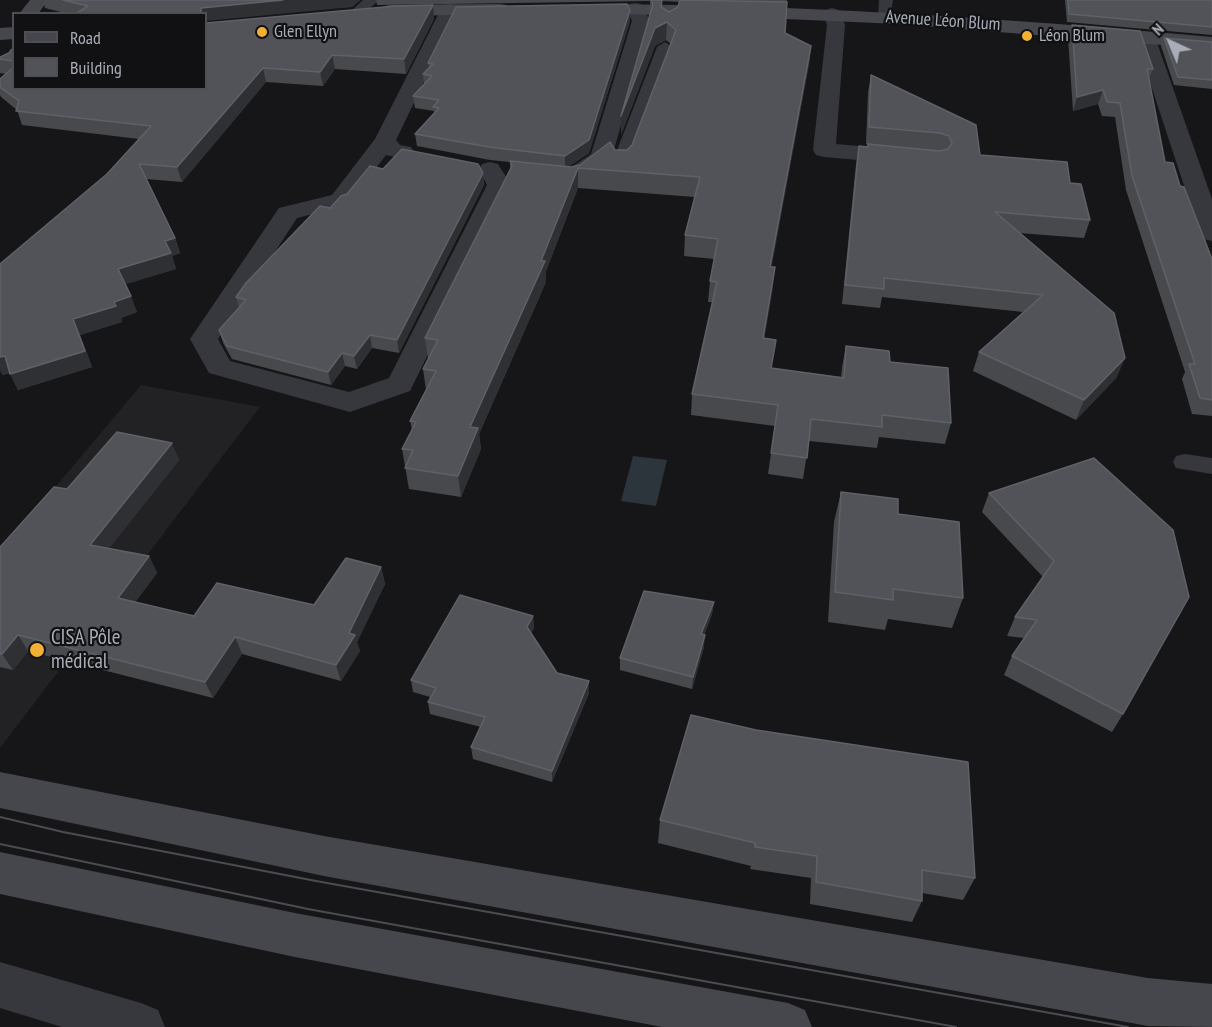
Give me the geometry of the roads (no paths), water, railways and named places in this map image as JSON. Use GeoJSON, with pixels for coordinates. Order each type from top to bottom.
{"type":"FeatureCollection","features":[{"type":"Feature","properties":{"kind":"street"},"geometry":{"type":"LineString","coordinates":[[30,12],[39,0]]}},
{"type":"Feature","properties":{"kind":"street"},"geometry":{"type":"LineString","coordinates":[[548,175],[571,178],[601,157],[640,21],[635,8]]}},
{"type":"Feature","properties":{"kind":"street","name":"Avenue Léon Blum"},"geometry":{"type":"LineString","coordinates":[[568,9],[635,8],[671,16],[832,14],[885,8],[1212,44]]}},
{"type":"Feature","properties":{"kind":"street"},"geometry":{"type":"LineString","coordinates":[[450,9],[385,141],[340,200],[288,213],[204,339],[219,367],[350,402],[400,384],[499,185],[490,168]]}},
{"type":"Feature","properties":{"kind":"street"},"geometry":{"type":"LineString","coordinates":[[332,16],[450,9],[520,9]]}},
{"type":"Feature","properties":{"kind":"street"},"geometry":{"type":"LineString","coordinates":[[832,14],[836,25],[824,150],[924,159]]}},
{"type":"Feature","properties":{"kind":"street"},"geometry":{"type":"LineString","coordinates":[[1145,37],[1212,234]]}},
{"type":"Feature","properties":{"kind":"street"},"geometry":{"type":"LineString","coordinates":[[385,141],[393,150],[425,156]]}},
{"type":"Feature","properties":{"kind":"street"},"geometry":{"type":"LineString","coordinates":[[0,790],[324,856],[1148,1002],[1212,1008]]}},
{"type":"Feature","properties":{"kind":"street"},"geometry":{"type":"LineString","coordinates":[[0,873],[295,935],[788,1027]]}},
{"type":"Feature","properties":{"kind":"street"},"geometry":{"type":"LineString","coordinates":[[0,986],[141,1027]]}},
{"type":"Feature","properties":{"kind":"lane"},"geometry":{"type":"LineString","coordinates":[[356,13],[372,0]]}},
{"type":"Feature","properties":{"kind":"lane"},"geometry":{"type":"LineString","coordinates":[[621,163],[664,47]]}},
{"type":"Feature","properties":{"kind":"lane"},"geometry":{"type":"LineString","coordinates":[[1185,462],[1212,466]]}},
{"type":"Feature","properties":{"kind":"tram line"},"geometry":{"type":"LineString","coordinates":[[0,817],[63,832],[316,881],[1128,1027]]}},
{"type":"Feature","properties":{"kind":"tram line"},"geometry":{"type":"LineString","coordinates":[[0,844],[308,909],[956,1027]]}},
{"type":"Feature","properties":{"kind":"place","name":"Glen Ellyn"},"geometry":{"type":"Point","coordinates":[262,32]}},
{"type":"Feature","properties":{"kind":"place","name":"Léon Blum"},"geometry":{"type":"Point","coordinates":[1027,36]}},
{"type":"Feature","properties":{"kind":"place","name":"CISA Pôle médical"},"geometry":{"type":"Point","coordinates":[37,650]}}]}
